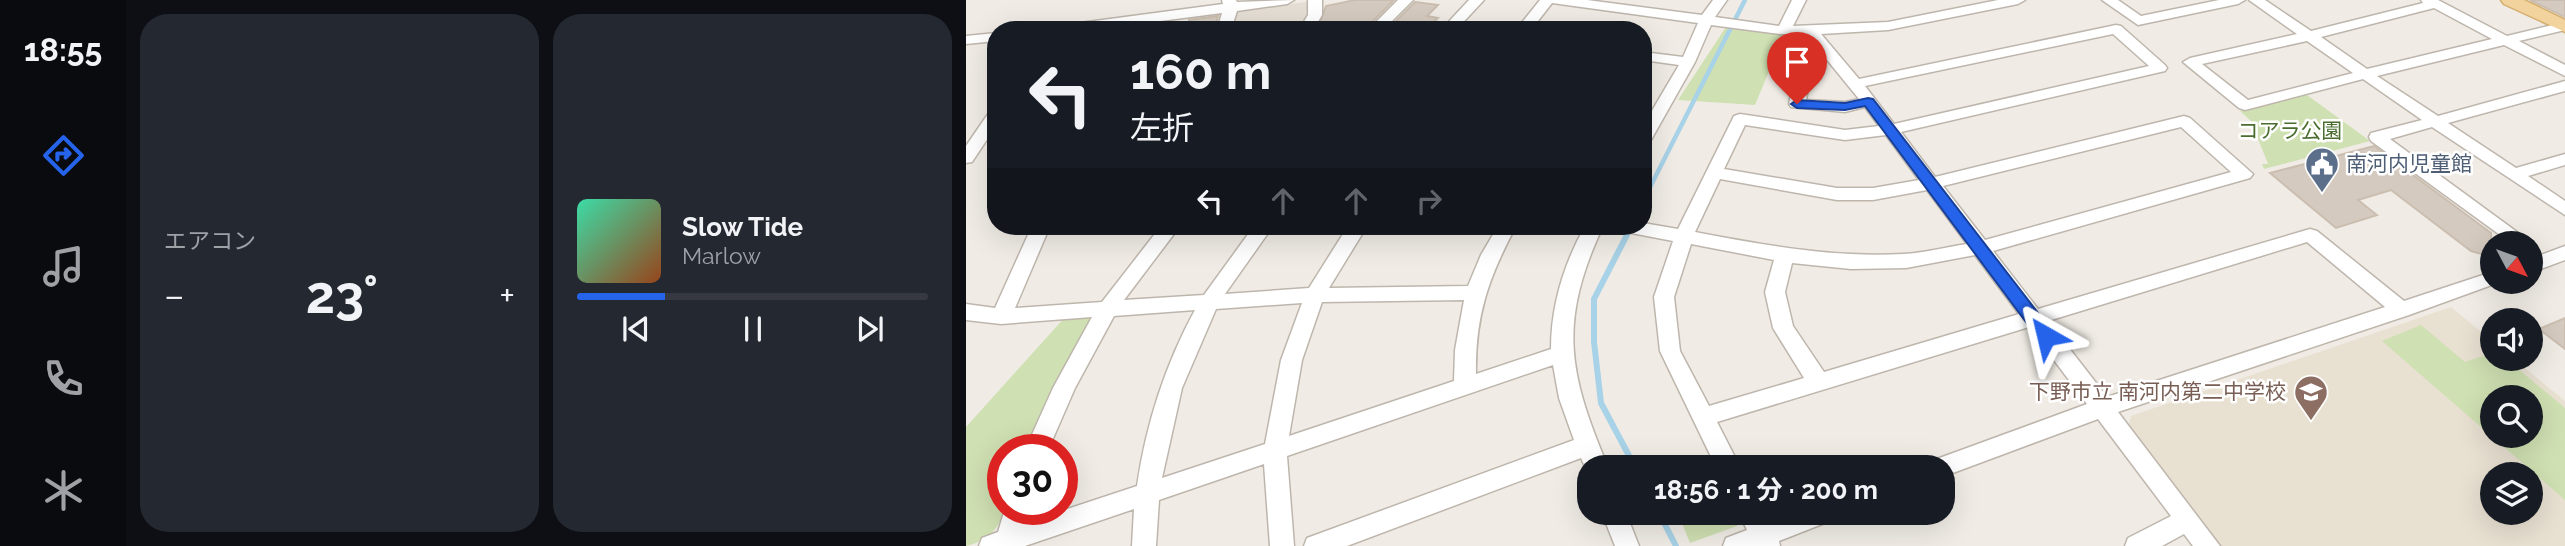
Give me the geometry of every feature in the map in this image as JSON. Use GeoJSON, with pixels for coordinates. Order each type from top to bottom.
{"type":"FeatureCollection","features":[{"type":"Feature","properties":{"kind":"main road"},"geometry":{"type":"LineString","coordinates":[[2510,0],[2565,27]]}},
{"type":"Feature","properties":{"kind":"street"},"geometry":{"type":"LineString","coordinates":[[1117,21],[1230,4],[1287,0]]}},
{"type":"Feature","properties":{"kind":"street"},"geometry":{"type":"LineString","coordinates":[[1311,21],[1315,15],[1315,0]]}},
{"type":"Feature","properties":{"kind":"street"},"geometry":{"type":"LineString","coordinates":[[1384,21],[1406,0]]}},
{"type":"Feature","properties":{"kind":"street"},"geometry":{"type":"LineString","coordinates":[[1456,21],[1476,0]]}},
{"type":"Feature","properties":{"kind":"street"},"geometry":{"type":"LineString","coordinates":[[1530,21],[1547,0]]}},
{"type":"Feature","properties":{"kind":"street"},"geometry":{"type":"LineString","coordinates":[[1556,0],[1784,30],[1888,26],[2018,0]]}},
{"type":"Feature","properties":{"kind":"street"},"geometry":{"type":"LineString","coordinates":[[1652,124],[1688,62],[1707,19],[1720,0]]}},
{"type":"Feature","properties":{"kind":"street"},"geometry":{"type":"LineString","coordinates":[[1784,30],[1799,0]]}},
{"type":"Feature","properties":{"kind":"street"},"geometry":{"type":"LineString","coordinates":[[2109,0],[2138,21],[2238,0]]}},
{"type":"Feature","properties":{"kind":"street"},"geometry":{"type":"LineString","coordinates":[[2256,0],[2565,209]]}},
{"type":"Feature","properties":{"kind":"street"},"geometry":{"type":"LineString","coordinates":[[2565,27],[2507,41],[2365,75],[2245,105],[2190,62],[2309,36],[2432,2],[2507,41],[2565,71]]}},
{"type":"Feature","properties":{"kind":"street"},"geometry":{"type":"LineString","coordinates":[[1722,455],[1670,351],[1664,297],[1684,236],[1740,119],[1845,135],[1890,130],[2160,68],[2116,29],[1855,84]]}},
{"type":"Feature","properties":{"kind":"street"},"geometry":{"type":"LineString","coordinates":[[1810,30],[1855,84],[2208,546]]}},
{"type":"Feature","properties":{"kind":"street"},"geometry":{"type":"LineString","coordinates":[[966,40],[987,38]]}},
{"type":"Feature","properties":{"kind":"street"},"geometry":{"type":"LineString","coordinates":[[1652,57],[1688,62]]}},
{"type":"Feature","properties":{"kind":"street"},"geometry":{"type":"LineString","coordinates":[[2506,231],[2377,137],[2565,86]]}},
{"type":"Feature","properties":{"kind":"street"},"geometry":{"type":"LineString","coordinates":[[1800,89],[1797,104],[1845,107],[1868,102]]}},
{"type":"Feature","properties":{"kind":"street"},"geometry":{"type":"LineString","coordinates":[[1652,105],[1662,107]]}},
{"type":"Feature","properties":{"kind":"street"},"geometry":{"type":"LineString","coordinates":[[1652,230],[1785,255],[1851,262],[1906,261],[1979,248],[2244,174],[2184,121],[1930,184],[1873,194],[1838,194],[1714,173]]}},
{"type":"Feature","properties":{"kind":"street"},"geometry":{"type":"LineString","coordinates":[[966,158],[987,127]]}},
{"type":"Feature","properties":{"kind":"street"},"geometry":{"type":"LineString","coordinates":[[2515,174],[2565,159]]}},
{"type":"Feature","properties":{"kind":"street"},"geometry":{"type":"LineString","coordinates":[[1001,316],[1037,235]]}},
{"type":"Feature","properties":{"kind":"street"},"geometry":{"type":"LineString","coordinates":[[1043,434],[1063,384],[1106,309],[1164,235]]}},
{"type":"Feature","properties":{"kind":"street"},"geometry":{"type":"LineString","coordinates":[[1144,546],[1147,494],[1170,394],[1211,301],[1258,235]]}},
{"type":"Feature","properties":{"kind":"street"},"geometry":{"type":"LineString","coordinates":[[1282,546],[1276,451],[1287,376],[1315,295],[1352,235]]}},
{"type":"Feature","properties":{"kind":"street"},"geometry":{"type":"LineString","coordinates":[[1465,387],[1465,350],[1475,293],[1490,255],[1502,235]]}},
{"type":"Feature","properties":{"kind":"street"},"geometry":{"type":"LineString","coordinates":[[1589,235],[1580,250],[1567,296],[1562,354],[1573,405],[1592,455]]}},
{"type":"Feature","properties":{"kind":"street"},"geometry":{"type":"LineString","coordinates":[[1702,417],[2310,235],[2402,310]]}},
{"type":"Feature","properties":{"kind":"street"},"geometry":{"type":"LineString","coordinates":[[2543,257],[2565,253]]}},
{"type":"Feature","properties":{"kind":"street"},"geometry":{"type":"LineString","coordinates":[[1785,255],[1775,292],[1783,328],[1819,382]]}},
{"type":"Feature","properties":{"kind":"street"},"geometry":{"type":"LineString","coordinates":[[1955,462],[2102,408],[2480,283]]}},
{"type":"Feature","properties":{"kind":"street"},"geometry":{"type":"LineString","coordinates":[[966,312],[1001,316],[1315,295],[1475,293]]}},
{"type":"Feature","properties":{"kind":"street"},"geometry":{"type":"LineString","coordinates":[[1001,544],[1562,354]]}},
{"type":"Feature","properties":{"kind":"street"},"geometry":{"type":"LineString","coordinates":[[1316,546],[1577,461]]}},
{"type":"Feature","properties":{"kind":"street"},"geometry":{"type":"LineString","coordinates":[[2137,546],[2188,520]]}},
{"type":"Feature","properties":{"kind":"street"},"geometry":{"type":"LineString","coordinates":[[1001,544],[1010,525]]}},
{"type":"Feature","properties":{"kind":"street"},"geometry":{"type":"LineString","coordinates":[[1619,525],[1627,546]]}},
{"type":"Feature","properties":{"kind":"street"},"geometry":{"type":"LineString","coordinates":[[1735,546],[1760,531],[1780,525]]}},
{"type":"Feature","properties":{"kind":"shaded area"},"geometry":{"type":"Polygon","coordinates":[[[1307,2],[1304,21],[1233,21],[1237,10],[1307,2]]]}},
{"type":"Feature","properties":{"kind":"shaded area","name":"下野市立 南河内第二中学校"},"geometry":{"type":"Polygon","coordinates":[[[2451,307],[2480,331],[2480,371],[2529,371],[2565,401],[2565,546],[2220,546],[2128,427],[2131,416],[2451,307]]]}},
{"type":"Feature","properties":{"kind":"green space"},"geometry":{"type":"Polygon","coordinates":[[[1726,27],[1778,34],[1806,33],[1822,57],[1770,69],[1755,105],[1678,100],[1726,27]]]}},
{"type":"Feature","properties":{"kind":"green space","name":"コアラ公園"},"geometry":{"type":"Polygon","coordinates":[[[2307,95],[2370,141],[2264,169],[2262,164],[2268,164],[2251,121],[2240,111],[2307,95]]]}},
{"type":"Feature","properties":{"kind":"green space"},"geometry":{"type":"Polygon","coordinates":[[[1085,314],[1092,320],[1053,386],[1032,434],[987,434],[987,525],[998,525],[986,538],[966,546],[966,427],[1066,316],[1085,314]]]}},
{"type":"Feature","properties":{"kind":"green space"},"geometry":{"type":"Polygon","coordinates":[[[2421,325],[2465,362],[2480,357],[2480,371],[2520,371],[2537,385],[2480,385],[2480,426],[2382,341],[2421,325]]]}},
{"type":"Feature","properties":{"kind":"green space"},"geometry":{"type":"Polygon","coordinates":[[[2543,390],[2565,408],[2565,500],[2543,481],[2543,462],[2521,462],[2505,448],[2543,448],[2543,390]]]}},
{"type":"Feature","properties":{"kind":"green space"},"geometry":{"type":"Polygon","coordinates":[[[1683,525],[1737,525],[1737,526],[1690,543],[1683,525]]]}},
{"type":"Feature","properties":{"kind":"building"},"geometry":{"type":"Polygon","coordinates":[[[1355,0],[1394,0],[1373,21],[1320,21],[1326,6],[1355,0]]]}},
{"type":"Feature","properties":{"kind":"building"},"geometry":{"type":"Polygon","coordinates":[[[2530,0],[2565,0],[2565,17],[2530,0]]]}},
{"type":"Feature","properties":{"kind":"building"},"geometry":{"type":"Polygon","coordinates":[[[1415,2],[1438,5],[1427,16],[1438,18],[1435,21],[1396,21],[1415,2]]]}},
{"type":"Feature","properties":{"kind":"building"},"geometry":{"type":"Polygon","coordinates":[[[1218,16],[1217,21],[1189,20],[1218,16]]]}},
{"type":"Feature","properties":{"kind":"building"},"geometry":{"type":"Polygon","coordinates":[[[2374,146],[2488,231],[2480,231],[2480,254],[2471,251],[2391,190],[2358,200],[2377,215],[2336,228],[2270,173],[2374,146]]]}},
{"type":"Feature","properties":{"kind":"building"},"geometry":{"type":"Polygon","coordinates":[[[2565,318],[2565,349],[2543,332],[2543,327],[2565,318]]]}},
{"type":"Feature","properties":{"kind":"waterway"},"geometry":{"type":"LineString","coordinates":[[1652,183],[1745,0]]}},
{"type":"Feature","properties":{"kind":"waterway"},"geometry":{"type":"LineString","coordinates":[[1627,235],[1594,299],[1594,342],[1601,403],[1629,455]]}},
{"type":"Feature","properties":{"kind":"waterway"},"geometry":{"type":"LineString","coordinates":[[1665,525],[1676,546]]}},
{"type":"Feature","properties":{"kind":"place","name":"南河内児童館"},"geometry":{"type":"Point","coordinates":[2322,194]}},
{"type":"Feature","properties":{"kind":"place","name":"下野市立 南河内第二中学校"},"geometry":{"type":"Point","coordinates":[2311,422]}},
{"type":"Feature","properties":{"kind":"route"},"geometry":{"type":"LineString","coordinates":[[1797,104],[1845,107],[1868,102],[2046,336]]}}]}
